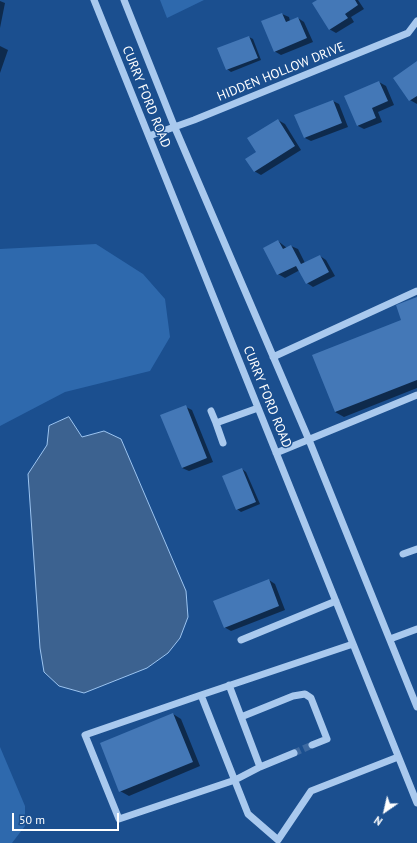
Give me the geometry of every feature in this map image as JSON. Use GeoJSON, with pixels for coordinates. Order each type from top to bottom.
{"type":"FeatureCollection","features":[{"type":"Feature","properties":{"kind":"street","name":"CURRY FORD ROAD"},"geometry":{"type":"LineString","coordinates":[[94,0],[417,803]]}},
{"type":"Feature","properties":{"kind":"street","name":"CURRY FORD ROAD"},"geometry":{"type":"LineString","coordinates":[[124,0],[175,128],[309,440],[417,707]]}},
{"type":"Feature","properties":{"kind":"street","name":"HIDDEN HOLLOW DRIVE"},"geometry":{"type":"LineString","coordinates":[[149,136],[175,128],[408,33],[417,21]]}},
{"type":"Feature","properties":{"kind":"street"},"geometry":{"type":"LineString","coordinates":[[273,357],[417,291]]}},
{"type":"Feature","properties":{"kind":"street"},"geometry":{"type":"LineString","coordinates":[[276,453],[417,395]]}},
{"type":"Feature","properties":{"kind":"street"},"geometry":{"type":"LineString","coordinates":[[216,424],[258,408]]}},
{"type":"Feature","properties":{"kind":"street"},"geometry":{"type":"LineString","coordinates":[[211,411],[223,443]]}},
{"type":"Feature","properties":{"kind":"street"},"geometry":{"type":"LineString","coordinates":[[403,554],[417,549]]}},
{"type":"Feature","properties":{"kind":"street"},"geometry":{"type":"LineString","coordinates":[[241,640],[336,600]]}},
{"type":"Feature","properties":{"kind":"street"},"geometry":{"type":"LineString","coordinates":[[390,640],[417,629]]}},
{"type":"Feature","properties":{"kind":"street"},"geometry":{"type":"LineString","coordinates":[[294,753],[260,767],[235,780],[119,819],[85,735],[353,644]]}},
{"type":"Feature","properties":{"kind":"street"},"geometry":{"type":"LineString","coordinates":[[229,686],[260,767]]}},
{"type":"Feature","properties":{"kind":"street"},"geometry":{"type":"LineString","coordinates":[[240,717],[293,696],[305,694],[311,698],[326,739],[312,745]]}},
{"type":"Feature","properties":{"kind":"street"},"geometry":{"type":"LineString","coordinates":[[201,695],[248,814],[278,840],[310,791],[398,757]]}},
{"type":"Feature","properties":{"kind":"shaded area"},"geometry":{"type":"Polygon","coordinates":[[[160,0],[204,0],[167,18],[160,0]]]}},
{"type":"Feature","properties":{"kind":"shaded area"},"geometry":{"type":"Polygon","coordinates":[[[96,244],[143,274],[165,299],[170,337],[150,371],[65,392],[0,426],[0,249],[96,244]]]}},
{"type":"Feature","properties":{"kind":"shaded area"},"geometry":{"type":"Polygon","coordinates":[[[69,417],[82,437],[104,431],[121,439],[186,591],[188,617],[180,638],[168,653],[147,668],[84,693],[59,686],[44,672],[40,648],[28,474],[47,445],[49,426],[69,417]]]}},
{"type":"Feature","properties":{"kind":"shaded area"},"geometry":{"type":"Polygon","coordinates":[[[0,747],[25,806],[25,826],[12,843],[0,843],[0,747]]]}},
{"type":"Feature","properties":{"kind":"building"},"geometry":{"type":"Polygon","coordinates":[[[317,0],[355,0],[358,5],[345,14],[348,18],[329,30],[312,3],[317,0]]]}},
{"type":"Feature","properties":{"kind":"building"},"geometry":{"type":"Polygon","coordinates":[[[282,13],[286,22],[298,17],[307,38],[274,52],[261,21],[282,13]]]}},
{"type":"Feature","properties":{"kind":"building"},"geometry":{"type":"Polygon","coordinates":[[[249,36],[258,58],[226,70],[217,48],[249,36]]]}},
{"type":"Feature","properties":{"kind":"building"},"geometry":{"type":"Polygon","coordinates":[[[417,61],[417,96],[409,101],[393,78],[417,61]]]}},
{"type":"Feature","properties":{"kind":"building"},"geometry":{"type":"Polygon","coordinates":[[[379,81],[388,101],[372,108],[376,118],[357,126],[344,96],[379,81]]]}},
{"type":"Feature","properties":{"kind":"building"},"geometry":{"type":"Polygon","coordinates":[[[333,100],[342,123],[304,138],[294,115],[333,100]]]}},
{"type":"Feature","properties":{"kind":"building"},"geometry":{"type":"Polygon","coordinates":[[[278,119],[295,146],[254,172],[245,159],[256,152],[247,138],[278,119]]]}},
{"type":"Feature","properties":{"kind":"building"},"geometry":{"type":"Polygon","coordinates":[[[278,240],[283,249],[291,245],[301,264],[320,255],[329,272],[306,284],[296,266],[277,275],[263,248],[278,240]]]}},
{"type":"Feature","properties":{"kind":"building"},"geometry":{"type":"Polygon","coordinates":[[[417,297],[417,380],[335,412],[312,355],[401,320],[396,305],[417,297]]]}},
{"type":"Feature","properties":{"kind":"building"},"geometry":{"type":"Polygon","coordinates":[[[186,405],[207,458],[182,468],[160,415],[186,405]]]}},
{"type":"Feature","properties":{"kind":"building"},"geometry":{"type":"Polygon","coordinates":[[[242,468],[256,502],[236,510],[222,476],[242,468]]]}},
{"type":"Feature","properties":{"kind":"building"},"geometry":{"type":"Polygon","coordinates":[[[269,579],[279,606],[224,628],[213,601],[269,579]]]}},
{"type":"Feature","properties":{"kind":"building"},"geometry":{"type":"Polygon","coordinates":[[[173,713],[193,762],[119,792],[100,743],[173,713]]]}},
{"type":"Feature","properties":{"kind":"tunnel"},"geometry":{"type":"LineString","coordinates":[[294,753],[312,745]]}}]}
